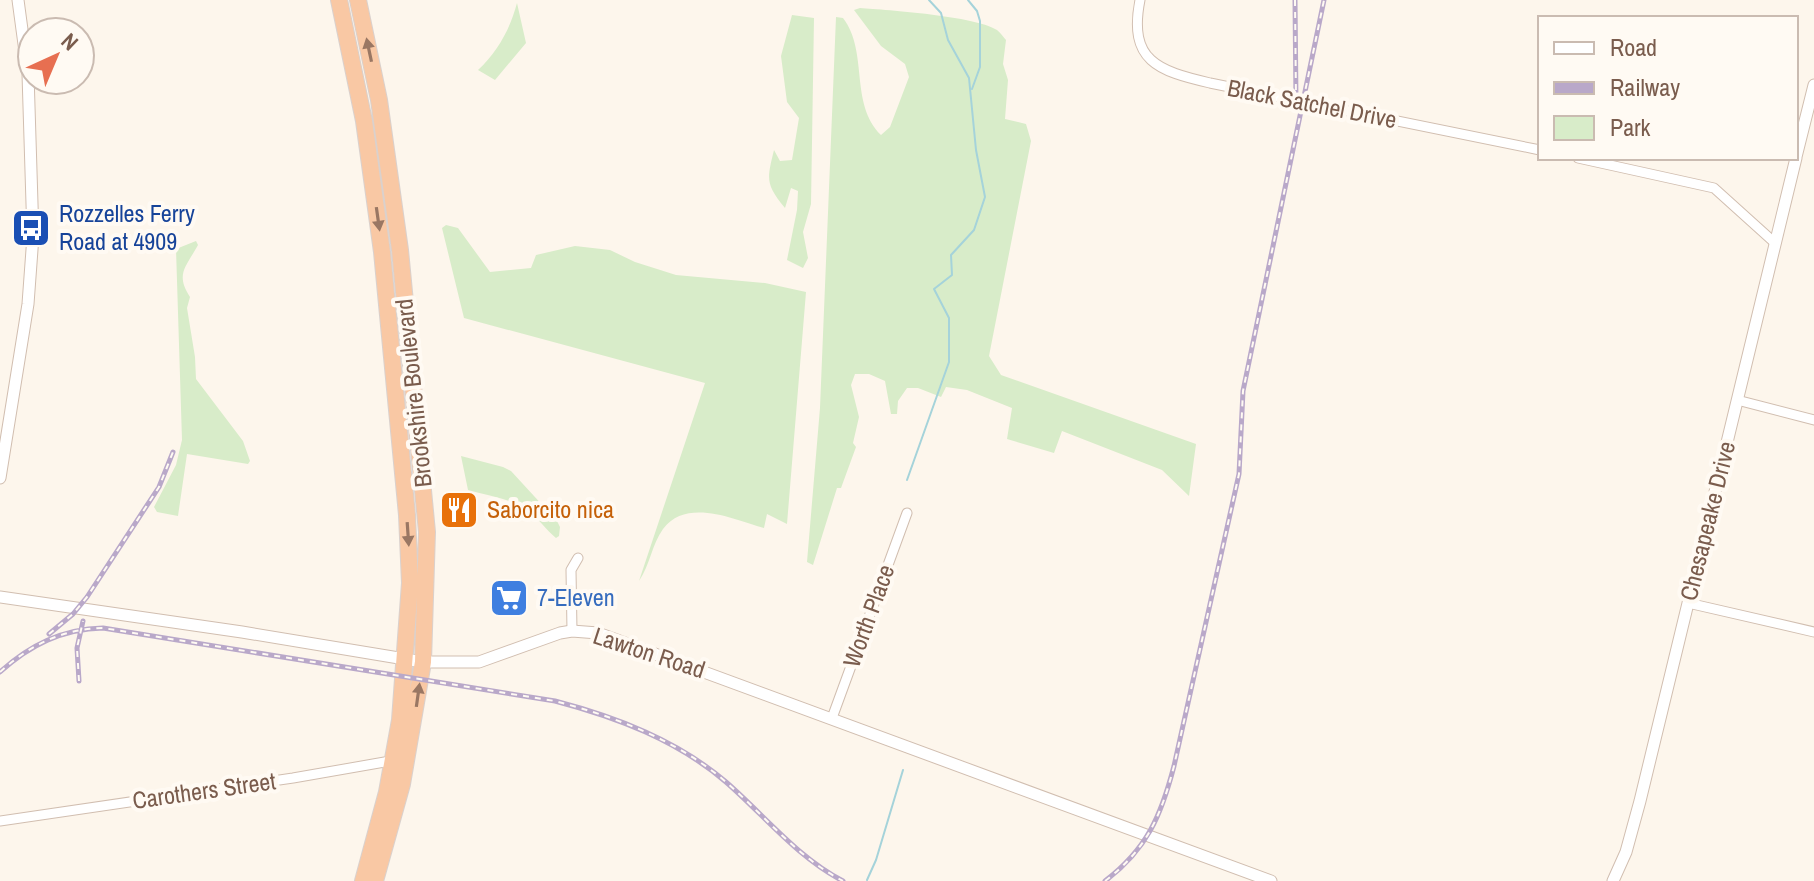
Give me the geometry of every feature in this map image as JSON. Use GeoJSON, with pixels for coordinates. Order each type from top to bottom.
{"type":"FeatureCollection","features":[{"type":"Feature","properties":{"kind":"highway","name":"Brookshire Boulevard"},"geometry":{"type":"LineString","coordinates":[[339,0],[361,102],[382,252],[406,505],[415,661]]}},
{"type":"Feature","properties":{"kind":"highway","name":"Brookshire Boulevard"},"geometry":{"type":"LineString","coordinates":[[358,0],[379,100],[400,250],[424,492],[427,569],[391,830],[375,881]]}},
{"type":"Feature","properties":{"kind":"highway"},"geometry":{"type":"LineString","coordinates":[[361,102],[379,100]]}},
{"type":"Feature","properties":{"kind":"highway","name":"Brookshire Boulevard"},"geometry":{"type":"LineString","coordinates":[[363,881],[400,760]]}},
{"type":"Feature","properties":{"kind":"street","name":"Black Satchel Drive"},"geometry":{"type":"LineString","coordinates":[[1140,0],[1136,28],[1140,44],[1153,63],[1166,72],[1538,150]]}},
{"type":"Feature","properties":{"kind":"street"},"geometry":{"type":"LineString","coordinates":[[0,478],[28,304],[33,236],[28,74],[19,2]]}},
{"type":"Feature","properties":{"kind":"street","name":"Chesapeake Drive"},"geometry":{"type":"LineString","coordinates":[[1798,150],[1814,85]]}},
{"type":"Feature","properties":{"kind":"street"},"geometry":{"type":"LineString","coordinates":[[1587,160],[1714,188],[1775,243]]}},
{"type":"Feature","properties":{"kind":"street","name":"Chesapeake Drive"},"geometry":{"type":"LineString","coordinates":[[1613,881],[1633,825],[1796,160]]}},
{"type":"Feature","properties":{"kind":"street"},"geometry":{"type":"LineString","coordinates":[[1737,400],[1814,420]]}},
{"type":"Feature","properties":{"kind":"street","name":"Worth Place"},"geometry":{"type":"LineString","coordinates":[[832,718],[907,513]]}},
{"type":"Feature","properties":{"kind":"street"},"geometry":{"type":"LineString","coordinates":[[572,631],[571,570],[578,558]]}},
{"type":"Feature","properties":{"kind":"street","name":"Lawton Road"},"geometry":{"type":"LineString","coordinates":[[0,597],[415,661],[479,662],[572,631],[614,637],[1271,881]]}},
{"type":"Feature","properties":{"kind":"street"},"geometry":{"type":"LineString","coordinates":[[1688,603],[1814,632]]}},
{"type":"Feature","properties":{"kind":"street","name":"Carothers Street"},"geometry":{"type":"LineString","coordinates":[[0,821],[400,760]]}},
{"type":"Feature","properties":{"kind":"green space"},"geometry":{"type":"Polygon","coordinates":[[[517,3],[526,43],[495,80],[478,70],[502,39],[517,3]]]}},
{"type":"Feature","properties":{"kind":"green space"},"geometry":{"type":"Polygon","coordinates":[[[860,8],[970,21],[997,30],[1006,40],[1003,64],[1008,80],[1005,119],[1026,124],[1031,141],[989,356],[1001,375],[1196,444],[1189,496],[1162,470],[1062,431],[1054,453],[1007,439],[1012,408],[967,390],[946,387],[941,397],[918,388],[907,388],[898,401],[897,414],[891,414],[885,381],[869,374],[855,374],[851,385],[859,417],[853,443],[856,447],[841,488],[837,488],[813,565],[807,562],[820,408],[836,17],[843,18],[851,31],[865,108],[881,135],[890,127],[909,77],[905,64],[881,46],[854,10],[860,8]]]}},
{"type":"Feature","properties":{"kind":"green space"},"geometry":{"type":"Polygon","coordinates":[[[792,15],[814,18],[811,204],[803,232],[808,258],[803,268],[787,260],[798,191],[791,188],[785,208],[769,181],[774,150],[780,161],[792,160],[799,118],[787,102],[781,56],[792,15]]]}},
{"type":"Feature","properties":{"kind":"green space"},"geometry":{"type":"Polygon","coordinates":[[[446,225],[458,228],[490,272],[531,268],[536,255],[575,246],[610,250],[676,275],[765,283],[806,292],[787,524],[767,514],[764,528],[726,516],[685,514],[673,519],[663,529],[639,581],[705,383],[464,318],[442,228],[446,225]]]}},
{"type":"Feature","properties":{"kind":"green space"},"geometry":{"type":"Polygon","coordinates":[[[196,241],[198,245],[186,265],[183,282],[190,297],[187,308],[196,379],[243,441],[250,461],[248,464],[187,454],[178,516],[157,512],[154,507],[176,465],[182,440],[176,249],[196,241]]]}},
{"type":"Feature","properties":{"kind":"green space"},"geometry":{"type":"Polygon","coordinates":[[[461,456],[511,471],[557,521],[559,536],[556,538],[522,507],[468,490],[461,456]]]}},
{"type":"Feature","properties":{"kind":"waterway"},"geometry":{"type":"LineString","coordinates":[[907,480],[949,362],[949,318],[934,289],[952,275],[951,255],[974,230],[985,197],[976,150],[969,78],[948,40],[941,13],[929,0]]}},
{"type":"Feature","properties":{"kind":"waterway"},"geometry":{"type":"LineString","coordinates":[[968,0],[980,21],[980,67],[972,89]]}},
{"type":"Feature","properties":{"kind":"waterway"},"geometry":{"type":"LineString","coordinates":[[867,880],[903,770]]}},
{"type":"Feature","properties":{"kind":"railway"},"geometry":{"type":"LineString","coordinates":[[1295,0],[1296,101]]}},
{"type":"Feature","properties":{"kind":"railway"},"geometry":{"type":"LineString","coordinates":[[1105,881],[1142,844],[1158,816],[1174,766],[1239,474],[1243,391],[1324,0]]}},
{"type":"Feature","properties":{"kind":"railway"},"geometry":{"type":"LineString","coordinates":[[49,634],[73,614],[87,597],[159,487],[173,452]]}},
{"type":"Feature","properties":{"kind":"railway"},"geometry":{"type":"LineString","coordinates":[[79,681],[77,648],[83,621]]}},
{"type":"Feature","properties":{"kind":"railway"},"geometry":{"type":"LineString","coordinates":[[0,672],[47,640],[103,628],[555,701],[601,714],[687,754],[726,782],[811,860],[843,881]]}},
{"type":"Feature","properties":{"kind":"place","name":"Rozzelles Ferry Road at 4909"},"geometry":{"type":"Point","coordinates":[31,228]}},
{"type":"Feature","properties":{"kind":"place","name":"Saborcito nica"},"geometry":{"type":"Point","coordinates":[459,510]}},
{"type":"Feature","properties":{"kind":"place","name":"7-Eleven"},"geometry":{"type":"Point","coordinates":[509,598]}}]}
